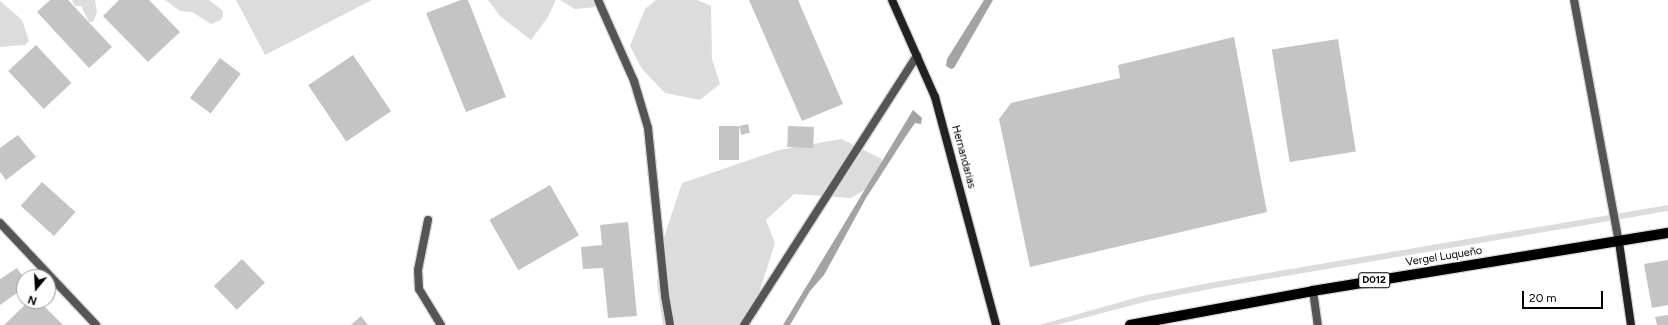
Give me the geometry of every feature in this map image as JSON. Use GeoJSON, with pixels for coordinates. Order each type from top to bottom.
{"type":"FeatureCollection","features":[{"type":"Feature","properties":{"kind":"main road","name":"Vergel Luqueño"},"geometry":{"type":"LineString","coordinates":[[1130,325],[1313,291],[1668,234]]}},
{"type":"Feature","properties":{"kind":"street"},"geometry":{"type":"LineString","coordinates":[[598,0],[634,81],[648,128],[665,296],[670,325]]}},
{"type":"Feature","properties":{"kind":"street","name":"Hernandarias"},"geometry":{"type":"LineString","coordinates":[[892,0],[935,97],[950,146],[996,325]]}},
{"type":"Feature","properties":{"kind":"street"},"geometry":{"type":"LineString","coordinates":[[1574,0],[1619,242],[1631,325]]}},
{"type":"Feature","properties":{"kind":"street"},"geometry":{"type":"LineString","coordinates":[[744,325],[917,56]]}},
{"type":"Feature","properties":{"kind":"street"},"geometry":{"type":"LineString","coordinates":[[428,220],[418,270],[420,289],[441,325]]}},
{"type":"Feature","properties":{"kind":"street"},"geometry":{"type":"LineString","coordinates":[[0,223],[96,325]]}},
{"type":"Feature","properties":{"kind":"street"},"geometry":{"type":"LineString","coordinates":[[1313,291],[1318,325]]}},
{"type":"Feature","properties":{"kind":"shaded area"},"geometry":{"type":"Polygon","coordinates":[[[72,0],[95,0],[97,12],[93,22],[89,22],[81,6],[75,6],[72,0]]]}},
{"type":"Feature","properties":{"kind":"shaded area"},"geometry":{"type":"Polygon","coordinates":[[[165,0],[209,0],[222,10],[223,15],[221,20],[211,24],[192,12],[180,11],[165,0]]]}},
{"type":"Feature","properties":{"kind":"shaded area"},"geometry":{"type":"Polygon","coordinates":[[[236,0],[372,0],[265,55],[236,0]]]}},
{"type":"Feature","properties":{"kind":"shaded area"},"geometry":{"type":"Polygon","coordinates":[[[488,0],[556,0],[548,17],[531,40],[501,17],[488,0]]]}},
{"type":"Feature","properties":{"kind":"shaded area"},"geometry":{"type":"Polygon","coordinates":[[[560,0],[605,0],[597,7],[575,9],[560,0]]]}},
{"type":"Feature","properties":{"kind":"shaded area"},"geometry":{"type":"Polygon","coordinates":[[[656,0],[697,0],[711,6],[712,59],[720,84],[700,100],[665,93],[642,69],[630,46],[645,9],[656,0]]]}},
{"type":"Feature","properties":{"kind":"shaded area"},"geometry":{"type":"Polygon","coordinates":[[[984,0],[993,0],[954,68],[951,69],[946,66],[947,59],[984,0]]]}},
{"type":"Feature","properties":{"kind":"shaded area"},"geometry":{"type":"Polygon","coordinates":[[[0,1],[22,20],[29,41],[25,45],[0,47],[0,1]]]}},
{"type":"Feature","properties":{"kind":"shaded area"},"geometry":{"type":"Polygon","coordinates":[[[913,110],[922,118],[921,124],[915,123],[906,136],[866,198],[824,275],[810,291],[790,325],[783,325],[913,110]]]}},
{"type":"Feature","properties":{"kind":"shaded area"},"geometry":{"type":"Polygon","coordinates":[[[841,139],[882,159],[876,183],[851,198],[794,194],[766,220],[775,243],[749,325],[663,325],[657,284],[659,252],[682,183],[779,150],[841,139]]]}},
{"type":"Feature","properties":{"kind":"shaded area"},"geometry":{"type":"Polygon","coordinates":[[[1668,205],[1668,211],[1215,288],[1144,302],[1057,325],[1039,325],[1142,296],[1214,282],[1668,205]]]}},
{"type":"Feature","properties":{"kind":"building"},"geometry":{"type":"Polygon","coordinates":[[[50,0],[68,0],[112,47],[89,68],[37,12],[50,0]]]}},
{"type":"Feature","properties":{"kind":"building"},"geometry":{"type":"Polygon","coordinates":[[[119,0],[149,0],[180,32],[148,62],[103,16],[119,0]]]}},
{"type":"Feature","properties":{"kind":"building"},"geometry":{"type":"Polygon","coordinates":[[[461,0],[468,0],[506,97],[466,112],[426,13],[461,0]]]}},
{"type":"Feature","properties":{"kind":"building"},"geometry":{"type":"Polygon","coordinates":[[[749,0],[798,0],[843,104],[802,121],[749,0]]]}},
{"type":"Feature","properties":{"kind":"building"},"geometry":{"type":"Polygon","coordinates":[[[1234,37],[1267,212],[1030,267],[999,119],[1011,103],[1120,78],[1118,65],[1234,37]]]}},
{"type":"Feature","properties":{"kind":"building"},"geometry":{"type":"Polygon","coordinates":[[[1338,39],[1356,152],[1290,162],[1272,49],[1338,39]]]}},
{"type":"Feature","properties":{"kind":"building"},"geometry":{"type":"Polygon","coordinates":[[[36,45],[71,83],[44,109],[8,71],[36,45]]]}},
{"type":"Feature","properties":{"kind":"building"},"geometry":{"type":"Polygon","coordinates":[[[353,55],[391,111],[346,142],[308,85],[353,55]]]}},
{"type":"Feature","properties":{"kind":"building"},"geometry":{"type":"Polygon","coordinates":[[[220,58],[241,74],[211,114],[190,98],[220,58]]]}},
{"type":"Feature","properties":{"kind":"building"},"geometry":{"type":"Polygon","coordinates":[[[748,124],[750,133],[741,135],[739,126],[748,124]]]}},
{"type":"Feature","properties":{"kind":"building"},"geometry":{"type":"Polygon","coordinates":[[[719,126],[739,126],[739,160],[719,160],[719,126]]]}},
{"type":"Feature","properties":{"kind":"building"},"geometry":{"type":"Polygon","coordinates":[[[788,126],[814,127],[813,148],[787,147],[788,126]]]}},
{"type":"Feature","properties":{"kind":"building"},"geometry":{"type":"Polygon","coordinates":[[[18,135],[36,157],[6,180],[0,172],[0,148],[18,135]]]}},
{"type":"Feature","properties":{"kind":"building"},"geometry":{"type":"Polygon","coordinates":[[[42,182],[75,212],[54,236],[21,206],[42,182]]]}},
{"type":"Feature","properties":{"kind":"building"},"geometry":{"type":"Polygon","coordinates":[[[550,185],[579,235],[518,270],[489,220],[550,185]]]}},
{"type":"Feature","properties":{"kind":"building"},"geometry":{"type":"Polygon","coordinates":[[[628,222],[637,316],[608,318],[603,268],[583,269],[581,247],[602,245],[600,225],[628,222]]]}},
{"type":"Feature","properties":{"kind":"building"},"geometry":{"type":"Polygon","coordinates":[[[242,259],[265,283],[237,310],[214,286],[242,259]]]}},
{"type":"Feature","properties":{"kind":"building"},"geometry":{"type":"Polygon","coordinates":[[[1668,260],[1668,305],[1652,308],[1644,264],[1668,260]]]}},
{"type":"Feature","properties":{"kind":"building"},"geometry":{"type":"Polygon","coordinates":[[[17,268],[18,269],[16,269],[16,294],[0,305],[0,279],[17,268]]]}},
{"type":"Feature","properties":{"kind":"building"},"geometry":{"type":"Polygon","coordinates":[[[21,309],[47,309],[63,325],[4,325],[21,309]]]}},
{"type":"Feature","properties":{"kind":"building"},"geometry":{"type":"Polygon","coordinates":[[[1668,315],[1668,325],[1657,325],[1655,317],[1668,315]]]}},
{"type":"Feature","properties":{"kind":"building"},"geometry":{"type":"Polygon","coordinates":[[[361,316],[368,325],[351,325],[361,316]]]}}]}
